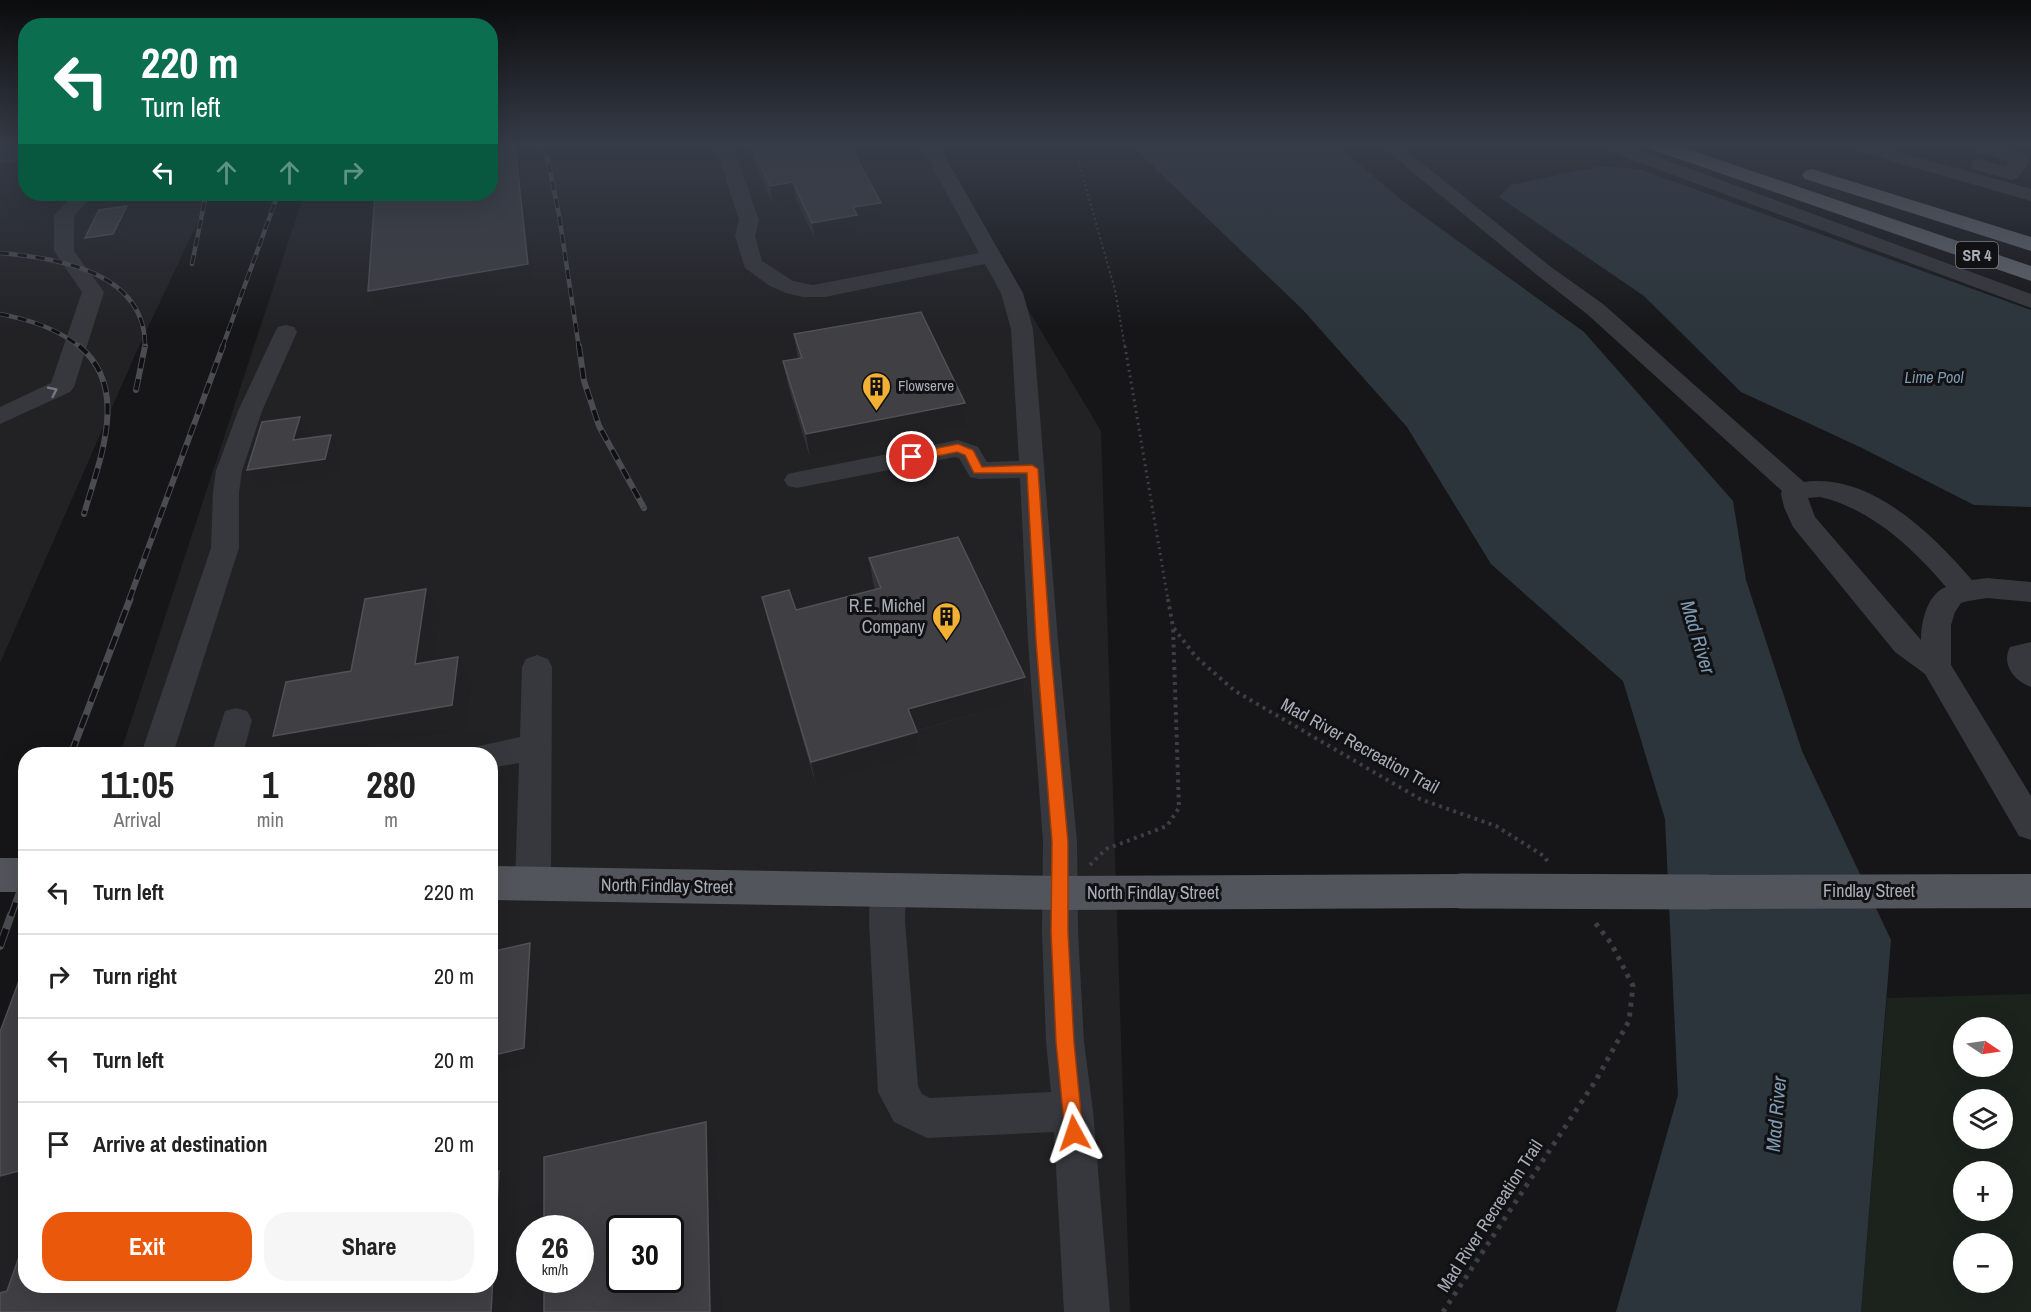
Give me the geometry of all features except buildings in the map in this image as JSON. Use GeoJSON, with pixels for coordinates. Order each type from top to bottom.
{"type":"FeatureCollection","features":[{"type":"Feature","properties":{"kind":"highway","name":"SR 4"},"geometry":{"type":"LineString","coordinates":[[1838,207],[2031,274]]}},
{"type":"Feature","properties":{"kind":"highway","name":"SR 4"},"geometry":{"type":"LineString","coordinates":[[1904,207],[2031,251]]}},
{"type":"Feature","properties":{"kind":"highway","name":"SR 4"},"geometry":{"type":"LineString","coordinates":[[1915,207],[2031,244]]}},
{"type":"Feature","properties":{"kind":"highway"},"geometry":{"type":"LineString","coordinates":[[1922,236],[2031,282]]}},
{"type":"Feature","properties":{"kind":"main road"},"geometry":{"type":"LineString","coordinates":[[0,875],[18,875]]}},
{"type":"Feature","properties":{"kind":"main road","name":"North Findlay Street"},"geometry":{"type":"LineString","coordinates":[[498,883],[1060,893],[1707,892]]}},
{"type":"Feature","properties":{"kind":"main road","name":"Findlay Street"},"geometry":{"type":"LineString","coordinates":[[1707,892],[2029,891]]}},
{"type":"Feature","properties":{"kind":"street"},"geometry":{"type":"LineString","coordinates":[[0,416],[62,387],[93,292],[64,251],[64,214],[71,207]]}},
{"type":"Feature","properties":{"kind":"street"},"geometry":{"type":"LineString","coordinates":[[746,207],[750,220],[745,236],[752,264],[784,287],[811,292],[825,291],[993,256]]}},
{"type":"Feature","properties":{"kind":"street"},"geometry":{"type":"LineString","coordinates":[[965,207],[1012,293],[1022,329],[1043,641],[1060,842],[1060,932],[1065,1042],[1087,1312]]}},
{"type":"Feature","properties":{"kind":"street"},"geometry":{"type":"LineString","coordinates":[[1466,207],[1595,309],[1798,491]]}},
{"type":"Feature","properties":{"kind":"street"},"geometry":{"type":"LineString","coordinates":[[1778,207],[2031,301]]}},
{"type":"Feature","properties":{"kind":"street"},"geometry":{"type":"LineString","coordinates":[[159,747],[225,548],[226,492],[229,471],[250,411],[286,332]]}},
{"type":"Feature","properties":{"kind":"street"},"geometry":{"type":"LineString","coordinates":[[797,480],[958,448],[969,453],[979,471],[1032,469]]}},
{"type":"Feature","properties":{"kind":"street"},"geometry":{"type":"LineString","coordinates":[[1965,591],[1927,548],[1877,510],[1833,491],[1817,488],[1798,491],[1794,494],[1803,521],[1906,644],[1936,666],[2031,826]]}},
{"type":"Feature","properties":{"kind":"street"},"geometry":{"type":"LineString","coordinates":[[1936,666],[1936,625],[1941,609],[1951,596],[1965,591],[1988,588],[2031,592]]}},
{"type":"Feature","properties":{"kind":"street"},"geometry":{"type":"LineString","coordinates":[[2031,653],[2021,655],[2021,662],[2031,675]]}},
{"type":"Feature","properties":{"kind":"street"},"geometry":{"type":"LineString","coordinates":[[533,884],[537,667]]}},
{"type":"Feature","properties":{"kind":"street"},"geometry":{"type":"LineString","coordinates":[[229,747],[236,720]]}},
{"type":"Feature","properties":{"kind":"street"},"geometry":{"type":"LineString","coordinates":[[498,754],[535,747]]}},
{"type":"Feature","properties":{"kind":"street"},"geometry":{"type":"LineString","coordinates":[[888,890],[887,921],[898,1092],[908,1108],[927,1118],[1072,1111]]}},
{"type":"Feature","properties":{"kind":"path","name":"Mad River Recreation Trail"},"geometry":{"type":"LineString","coordinates":[[1091,207],[1115,290],[1173,627],[1196,657],[1235,691],[1420,799],[1496,826],[1544,856],[1551,865]]}},
{"type":"Feature","properties":{"kind":"path"},"geometry":{"type":"LineString","coordinates":[[1060,893],[1106,849],[1167,826],[1179,808],[1173,627]]}},
{"type":"Feature","properties":{"kind":"path","name":"Mad River Recreation Trail"},"geometry":{"type":"LineString","coordinates":[[1443,1312],[1596,1080],[1629,1021],[1633,986],[1611,943],[1591,917]]}},
{"type":"Feature","properties":{"kind":"shaded area"},"geometry":{"type":"Polygon","coordinates":[[[0,207],[205,207],[135,355],[0,663],[0,207]]]}},
{"type":"Feature","properties":{"kind":"shaded area"},"geometry":{"type":"Polygon","coordinates":[[[300,207],[967,207],[1101,431],[1130,1312],[0,1312],[0,1114],[18,1059],[18,1293],[498,1293],[498,747],[122,747],[300,207]]]}},
{"type":"Feature","properties":{"kind":"shaded area"},"geometry":{"type":"Polygon","coordinates":[[[2031,994],[2031,1312],[1861,1312],[1887,998],[2031,994]]]}},
{"type":"Feature","properties":{"kind":"water","name":"Mad River"},"geometry":{"type":"Polygon","coordinates":[[[1196,207],[1411,207],[1584,332],[1733,501],[1746,580],[1802,751],[1891,940],[1861,1312],[1616,1312],[1678,1095],[1665,819],[1623,681],[1491,564],[1407,427],[1303,310],[1196,207]]]}},
{"type":"Feature","properties":{"kind":"water","name":"Lime Pool"},"geometry":{"type":"Polygon","coordinates":[[[1514,207],[1745,207],[2031,310],[2031,507],[1974,505],[1862,448],[1741,392],[1644,296],[1514,207]]]}},
{"type":"Feature","properties":{"kind":"railway"},"geometry":{"type":"LineString","coordinates":[[192,264],[203,207]]}},
{"type":"Feature","properties":{"kind":"railway"},"geometry":{"type":"LineString","coordinates":[[222,348],[273,207]]}},
{"type":"Feature","properties":{"kind":"railway"},"geometry":{"type":"LineString","coordinates":[[557,207],[579,348]]}},
{"type":"Feature","properties":{"kind":"railway"},"geometry":{"type":"LineString","coordinates":[[0,253],[23,255],[72,265],[95,274],[115,286],[131,302],[142,322],[145,347]]}},
{"type":"Feature","properties":{"kind":"railway"},"geometry":{"type":"LineString","coordinates":[[0,314],[43,326],[81,348]]}},
{"type":"Feature","properties":{"kind":"railway"},"geometry":{"type":"LineString","coordinates":[[129,600],[223,346]]}},
{"type":"Feature","properties":{"kind":"railway"},"geometry":{"type":"LineString","coordinates":[[579,346],[584,381],[599,426],[644,508]]}},
{"type":"Feature","properties":{"kind":"railway"},"geometry":{"type":"LineString","coordinates":[[136,390],[145,347]]}},
{"type":"Feature","properties":{"kind":"railway"},"geometry":{"type":"LineString","coordinates":[[81,348],[95,363],[104,383],[107,404],[107,426],[103,449],[84,514]]}},
{"type":"Feature","properties":{"kind":"railway"},"geometry":{"type":"LineString","coordinates":[[74,747],[130,599]]}},
{"type":"Feature","properties":{"kind":"railway"},"geometry":{"type":"LineString","coordinates":[[11,916],[18,896]]}},
{"type":"Feature","properties":{"kind":"railway"},"geometry":{"type":"LineString","coordinates":[[0,946],[11,915]]}},
{"type":"Feature","properties":{"kind":"place","name":"Flowserve"},"geometry":{"type":"Point","coordinates":[877,412]}},
{"type":"Feature","properties":{"kind":"place","name":"R.E. Michel Company"},"geometry":{"type":"Point","coordinates":[946,642]}},
{"type":"Feature","properties":{"kind":"route"},"geometry":{"type":"LineString","coordinates":[[912,457],[958,448],[965,449],[969,453],[979,471],[1032,469],[1043,641],[1060,842],[1060,932],[1065,1042],[1074,1133]]}}]}
